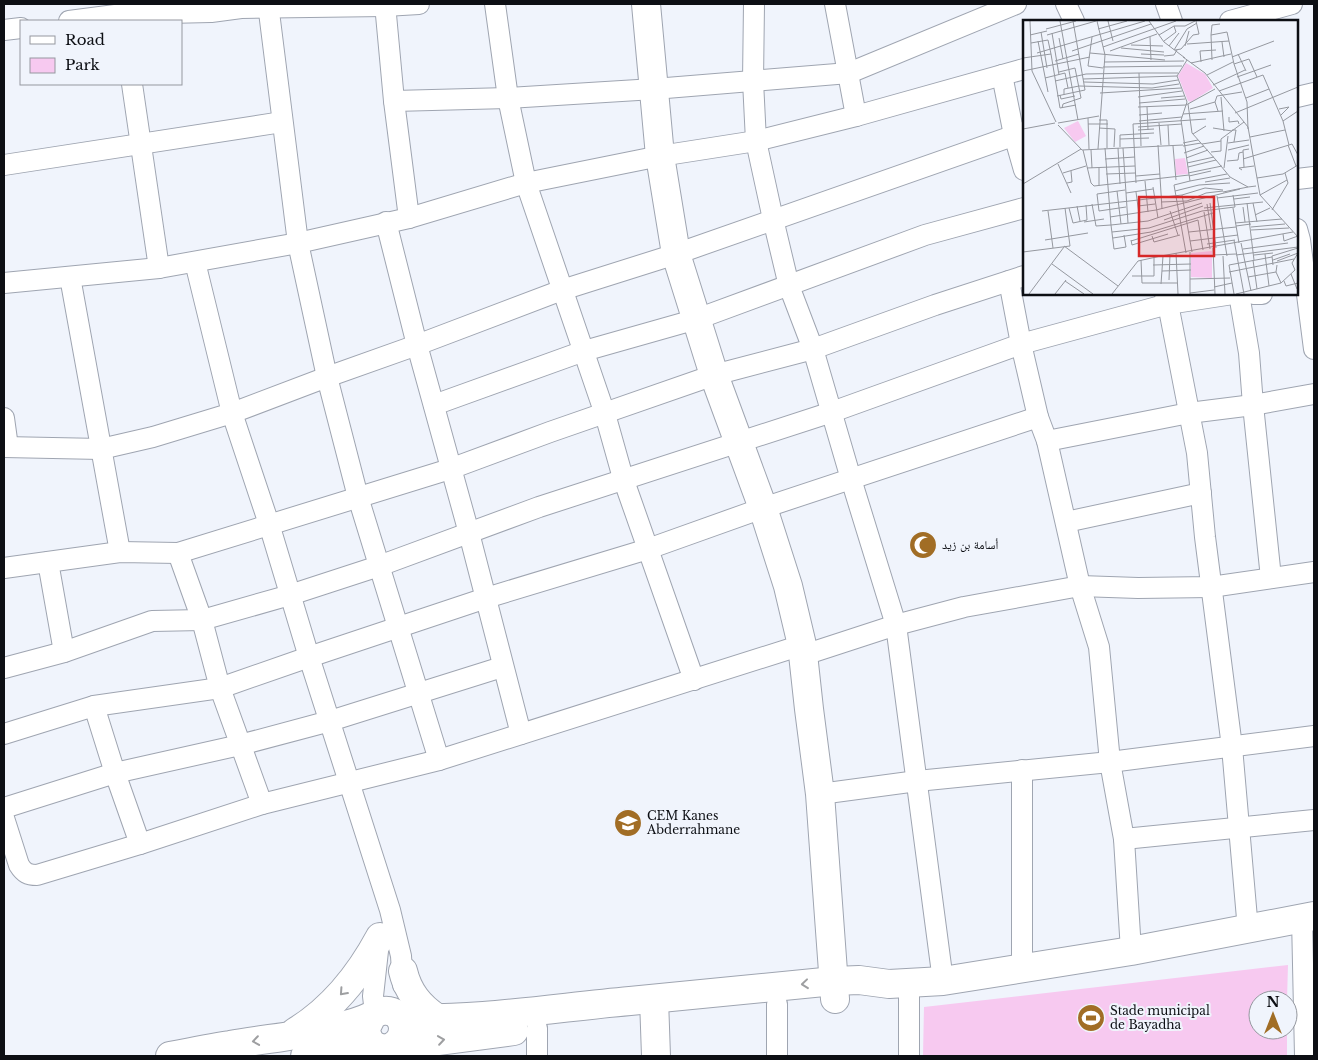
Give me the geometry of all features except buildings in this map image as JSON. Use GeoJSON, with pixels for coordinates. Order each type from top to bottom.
{"type":"FeatureCollection","features":[{"type":"Feature","properties":{"kind":"main road"},"geometry":{"type":"LineString","coordinates":[[646,4],[660,156],[676,254],[714,376],[763,508],[788,586],[803,650],[820,794],[835,990]]}},
{"type":"Feature","properties":{"kind":"main road"},"geometry":{"type":"LineString","coordinates":[[296,1047],[328,1029],[386,1016],[437,1018],[654,1007],[776,1004],[835,990],[859,980],[899,984],[944,981],[1131,951],[1308,917]]}},
{"type":"Feature","properties":{"kind":"main road"},"geometry":{"type":"LineString","coordinates":[[296,1047],[307,1025],[341,994],[369,958],[380,937]]}},
{"type":"Feature","properties":{"kind":"main road"},"geometry":{"type":"LineString","coordinates":[[403,971],[405,980],[414,997],[427,1011],[437,1018]]}},
{"type":"Feature","properties":{"kind":"main road"},"geometry":{"type":"LineString","coordinates":[[170,1056],[230,1045],[400,1049],[654,1007],[835,990]]}},
{"type":"Feature","properties":{"kind":"main road"},"geometry":{"type":"LineString","coordinates":[[654,1007],[656,1056]]}},
{"type":"Feature","properties":{"kind":"main road"},"geometry":{"type":"LineString","coordinates":[[386,1016],[368,1021],[366,1034],[369,1041],[400,1049]]}},
{"type":"Feature","properties":{"kind":"street"},"geometry":{"type":"LineString","coordinates":[[76,20],[123,13],[268,6],[419,4]]}},
{"type":"Feature","properties":{"kind":"street"},"geometry":{"type":"LineString","coordinates":[[495,4],[508,98],[526,183],[605,414],[622,478],[694,680]]}},
{"type":"Feature","properties":{"kind":"street"},"geometry":{"type":"LineString","coordinates":[[754,4],[753,81],[756,141],[789,286],[813,350],[896,625],[944,981]]}},
{"type":"Feature","properties":{"kind":"street"},"geometry":{"type":"LineString","coordinates":[[835,4],[856,116]]}},
{"type":"Feature","properties":{"kind":"street"},"geometry":{"type":"LineString","coordinates":[[394,101],[508,98],[654,89],[849,73],[1016,4]]}},
{"type":"Feature","properties":{"kind":"street"},"geometry":{"type":"LineString","coordinates":[[1066,4],[1074,20]]}},
{"type":"Feature","properties":{"kind":"street"},"geometry":{"type":"LineString","coordinates":[[1166,4],[1172,20]]}},
{"type":"Feature","properties":{"kind":"street"},"geometry":{"type":"LineString","coordinates":[[1234,20],[1292,4]]}},
{"type":"Feature","properties":{"kind":"street"},"geometry":{"type":"LineString","coordinates":[[385,5],[394,101],[409,218]]}},
{"type":"Feature","properties":{"kind":"street"},"geometry":{"type":"LineString","coordinates":[[268,6],[298,243],[326,376],[358,497],[420,693],[439,760]]}},
{"type":"Feature","properties":{"kind":"street"},"geometry":{"type":"LineString","coordinates":[[4,30],[20,28]]}},
{"type":"Feature","properties":{"kind":"street"},"geometry":{"type":"LineString","coordinates":[[4,283],[159,268],[298,243],[409,218],[526,183],[660,156],[756,141],[856,116],[1023,69]]}},
{"type":"Feature","properties":{"kind":"street"},"geometry":{"type":"LineString","coordinates":[[1002,75],[1019,134],[1023,163]]}},
{"type":"Feature","properties":{"kind":"street"},"geometry":{"type":"LineString","coordinates":[[132,85],[159,268]]}},
{"type":"Feature","properties":{"kind":"street"},"geometry":{"type":"LineString","coordinates":[[1298,97],[1314,93]]}},
{"type":"Feature","properties":{"kind":"street"},"geometry":{"type":"LineString","coordinates":[[4,165],[282,122]]}},
{"type":"Feature","properties":{"kind":"street"},"geometry":{"type":"LineString","coordinates":[[4,418],[6,447],[101,449],[152,437],[232,413],[326,376],[417,345],[562,290],[676,254],[1019,134]]}},
{"type":"Feature","properties":{"kind":"street"},"geometry":{"type":"LineString","coordinates":[[1298,179],[1314,177]]}},
{"type":"Feature","properties":{"kind":"street"},"geometry":{"type":"LineString","coordinates":[[434,405],[584,350],[697,319],[925,235],[1023,208]]}},
{"type":"Feature","properties":{"kind":"street"},"geometry":{"type":"LineString","coordinates":[[386,222],[521,734]]}},
{"type":"Feature","properties":{"kind":"street"},"geometry":{"type":"LineString","coordinates":[[1302,237],[1302,292],[1314,349]]}},
{"type":"Feature","properties":{"kind":"street"},"geometry":{"type":"LineString","coordinates":[[195,262],[232,413],[269,524],[396,933],[403,971],[402,994],[386,1016],[373,996],[378,964],[382,888]]}},
{"type":"Feature","properties":{"kind":"street"},"geometry":{"type":"LineString","coordinates":[[70,277],[120,552]]}},
{"type":"Feature","properties":{"kind":"street"},"geometry":{"type":"LineString","coordinates":[[4,568],[120,552],[178,553],[450,469],[550,432],[714,376],[813,350],[935,305],[1016,279],[1021,344],[1066,522],[1080,586],[1099,648],[1110,762],[1124,839],[1131,951]]}},
{"type":"Feature","properties":{"kind":"street"},"geometry":{"type":"LineString","coordinates":[[4,668],[64,652],[152,622],[202,620],[290,596],[379,566],[622,478],[832,412],[1021,344],[1166,299],[1219,295]]}},
{"type":"Feature","properties":{"kind":"street"},"geometry":{"type":"LineString","coordinates":[[1239,295],[1250,353],[1253,405],[1271,578]]}},
{"type":"Feature","properties":{"kind":"street"},"geometry":{"type":"LineString","coordinates":[[1166,299],[1197,453],[1232,747],[1248,930]]}},
{"type":"Feature","properties":{"kind":"street"},"geometry":{"type":"LineString","coordinates":[[1046,441],[1189,413],[1253,405],[1314,394]]}},
{"type":"Feature","properties":{"kind":"street"},"geometry":{"type":"LineString","coordinates":[[4,734],[94,706],[220,688],[486,598],[648,549],[763,508],[1038,417]]}},
{"type":"Feature","properties":{"kind":"street"},"geometry":{"type":"LineString","coordinates":[[1066,522],[1201,493]]}},
{"type":"Feature","properties":{"kind":"street"},"geometry":{"type":"LineString","coordinates":[[178,553],[202,620],[220,688],[262,804]]}},
{"type":"Feature","properties":{"kind":"street"},"geometry":{"type":"LineString","coordinates":[[48,562],[64,652]]}},
{"type":"Feature","properties":{"kind":"street"},"geometry":{"type":"LineString","coordinates":[[4,818],[18,865],[23,872],[37,875],[262,804],[439,760],[694,680],[964,607],[1080,586],[1138,588],[1212,587],[1314,572]]}},
{"type":"Feature","properties":{"kind":"street"},"geometry":{"type":"LineString","coordinates":[[4,808],[115,774],[240,745],[330,721],[502,667]]}},
{"type":"Feature","properties":{"kind":"street"},"geometry":{"type":"LineString","coordinates":[[94,706],[115,774],[140,844]]}},
{"type":"Feature","properties":{"kind":"street"},"geometry":{"type":"LineString","coordinates":[[820,794],[917,781],[1110,762],[1314,736]]}},
{"type":"Feature","properties":{"kind":"street"},"geometry":{"type":"LineString","coordinates":[[1022,770],[1022,969]]}},
{"type":"Feature","properties":{"kind":"street"},"geometry":{"type":"LineString","coordinates":[[1124,839],[1314,820]]}},
{"type":"Feature","properties":{"kind":"street"},"geometry":{"type":"LineString","coordinates":[[1308,917],[1308,1047]]}},
{"type":"Feature","properties":{"kind":"street"},"geometry":{"type":"LineString","coordinates":[[899,984],[909,1056]]}},
{"type":"Feature","properties":{"kind":"street"},"geometry":{"type":"LineString","coordinates":[[776,1004],[777,1056]]}},
{"type":"Feature","properties":{"kind":"street"},"geometry":{"type":"LineString","coordinates":[[536,1028],[537,1056]]}},
{"type":"Feature","properties":{"kind":"green space","name":"Stade municipal de Bayadha"},"geometry":{"type":"Polygon","coordinates":[[[1288,965],[1287,990],[1248,990],[1248,1040],[1287,1040],[1287,1056],[923,1056],[924,1007],[1288,965]]]}},
{"type":"Feature","properties":{"kind":"place","name":"أسامة بن زيد"},"geometry":{"type":"Point","coordinates":[923,545]}},
{"type":"Feature","properties":{"kind":"place","name":"CEM Kanes Abderrahmane"},"geometry":{"type":"Point","coordinates":[628,823]}},
{"type":"Feature","properties":{"kind":"place","name":"Stade municipal de Bayadha"},"geometry":{"type":"Point","coordinates":[1091,1018]}}]}
